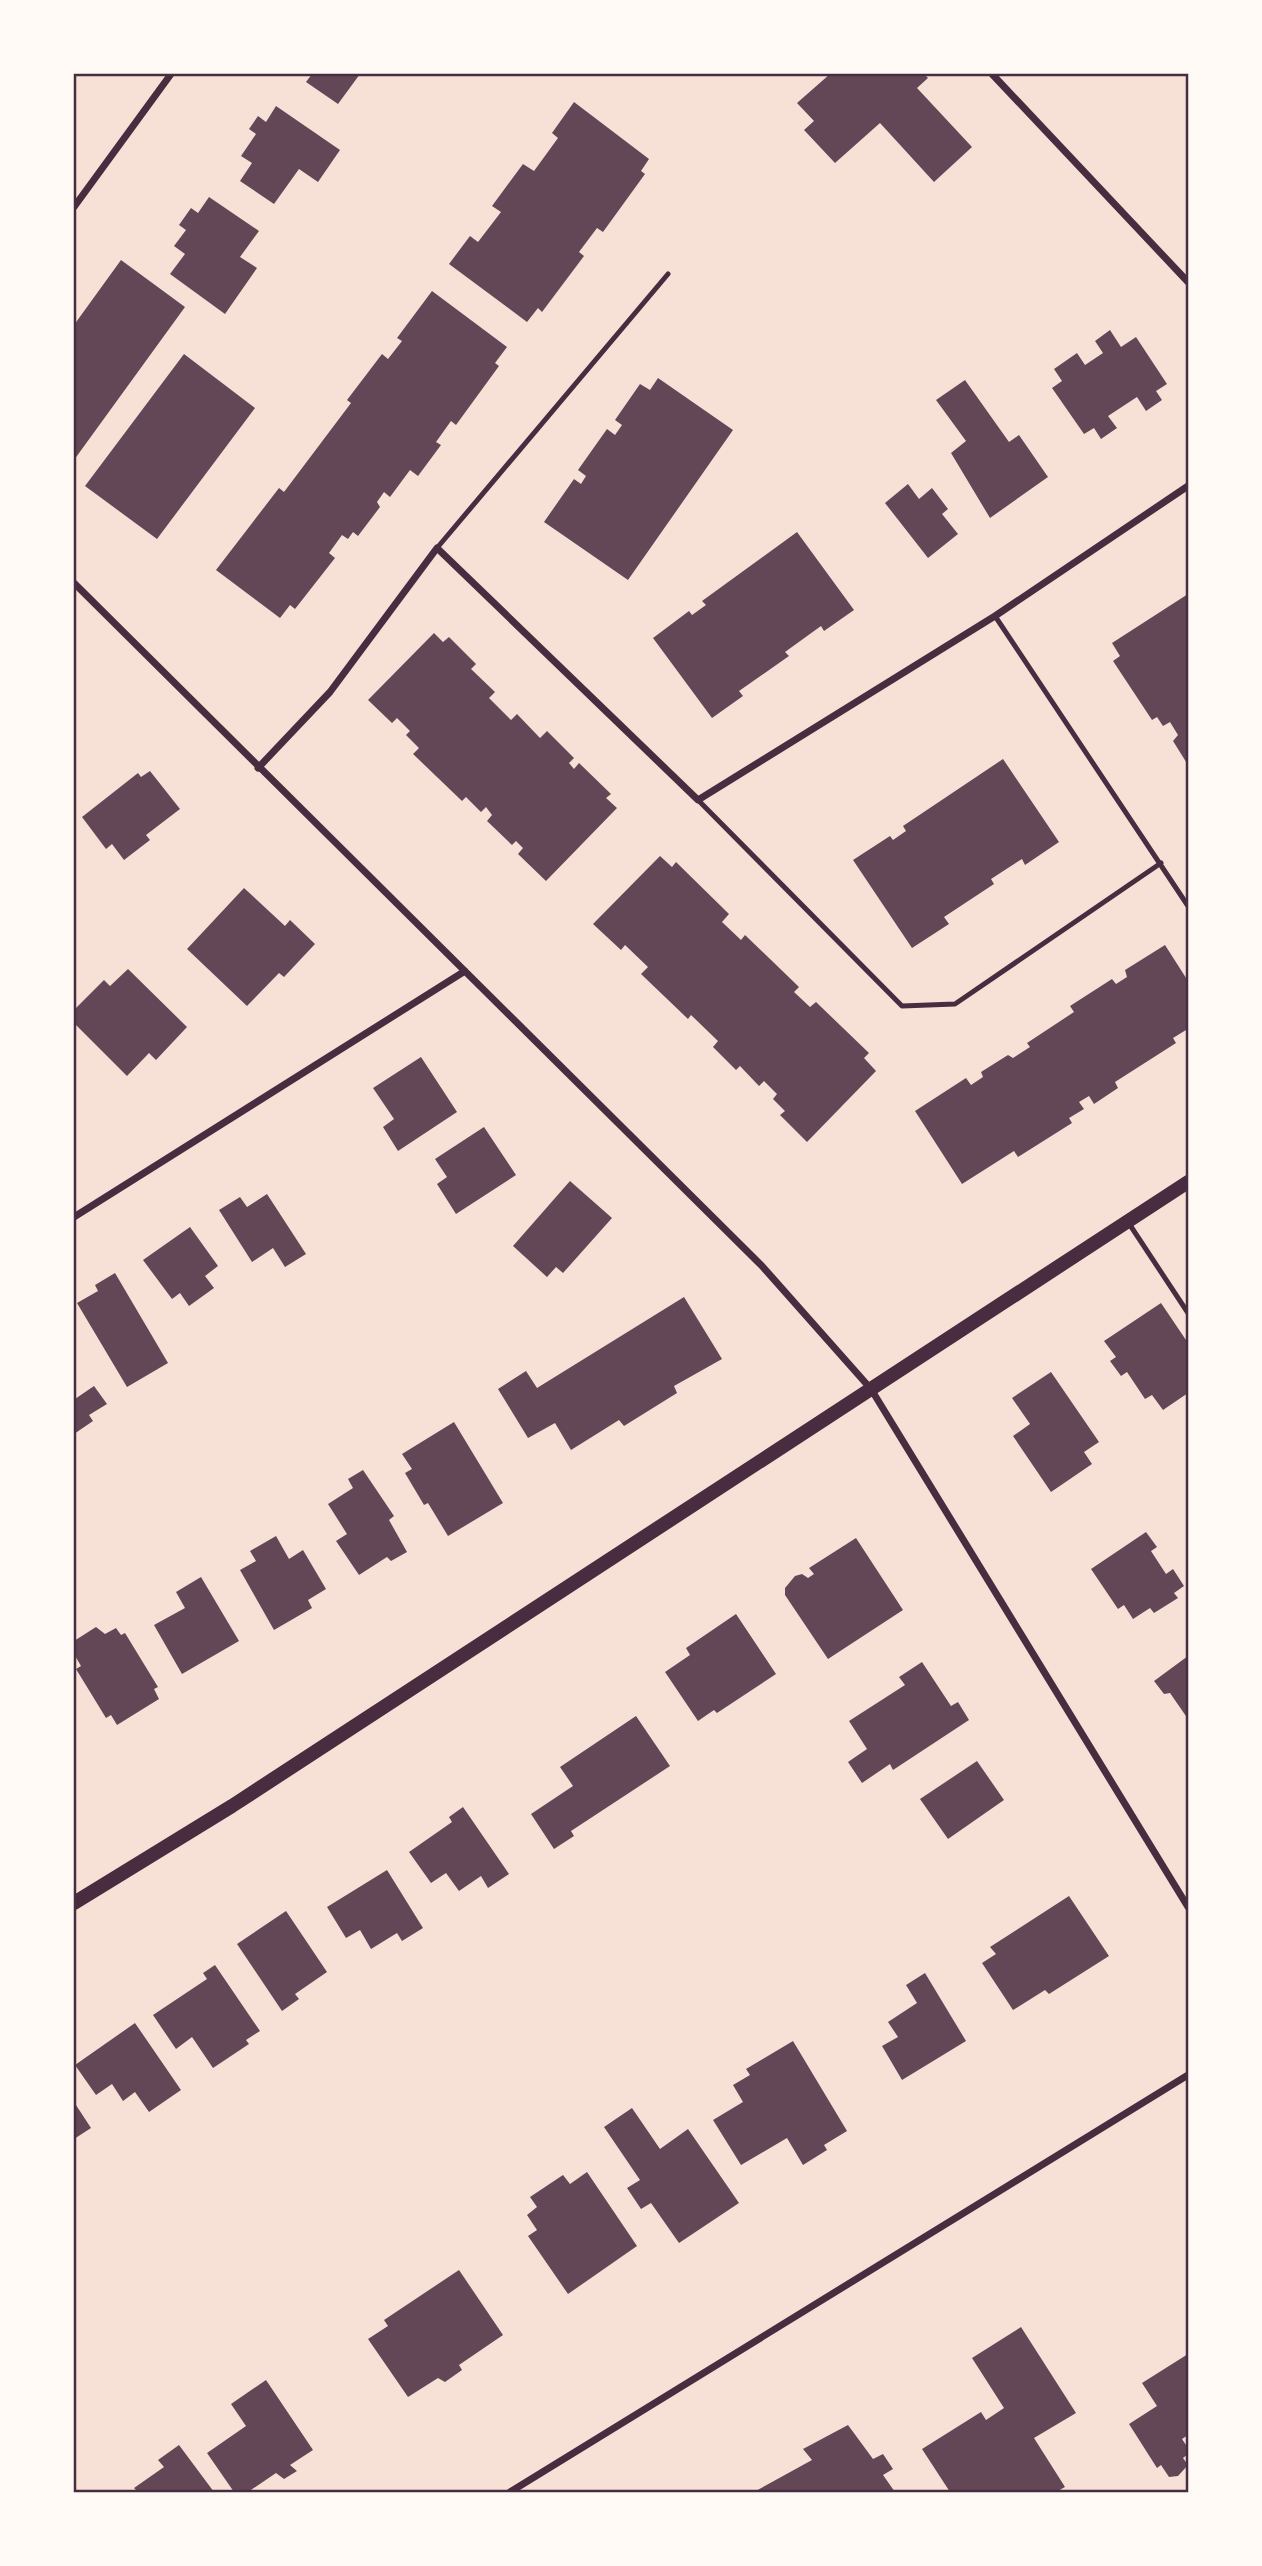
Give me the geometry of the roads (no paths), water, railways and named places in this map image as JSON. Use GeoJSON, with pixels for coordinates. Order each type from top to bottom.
{"type":"FeatureCollection","features":[{"type":"Feature","properties":{"kind":"main road"},"geometry":{"type":"LineString","coordinates":[[74,1903],[232,1806],[1188,1182]]}},
{"type":"Feature","properties":{"kind":"street"},"geometry":{"type":"LineString","coordinates":[[74,206],[171,74]]}},
{"type":"Feature","properties":{"kind":"street"},"geometry":{"type":"LineString","coordinates":[[992,74],[1188,282]]}},
{"type":"Feature","properties":{"kind":"street"},"geometry":{"type":"LineString","coordinates":[[258,768],[330,692],[437,548],[698,800],[995,616],[1188,486]]}},
{"type":"Feature","properties":{"kind":"street"},"geometry":{"type":"LineString","coordinates":[[74,583],[762,1266],[870,1390],[1188,1908]]}},
{"type":"Feature","properties":{"kind":"street"},"geometry":{"type":"LineString","coordinates":[[74,1217],[465,971]]}},
{"type":"Feature","properties":{"kind":"street"},"geometry":{"type":"LineString","coordinates":[[510,2493],[1188,2075]]}},
{"type":"Feature","properties":{"kind":"lane"},"geometry":{"type":"LineString","coordinates":[[437,548],[668,274]]}},
{"type":"Feature","properties":{"kind":"lane"},"geometry":{"type":"LineString","coordinates":[[995,616],[1188,906]]}},
{"type":"Feature","properties":{"kind":"lane"},"geometry":{"type":"LineString","coordinates":[[698,800],[902,1006],[955,1004],[1161,863]]}},
{"type":"Feature","properties":{"kind":"lane"},"geometry":{"type":"LineString","coordinates":[[1128,1222],[1188,1313]]}}]}
